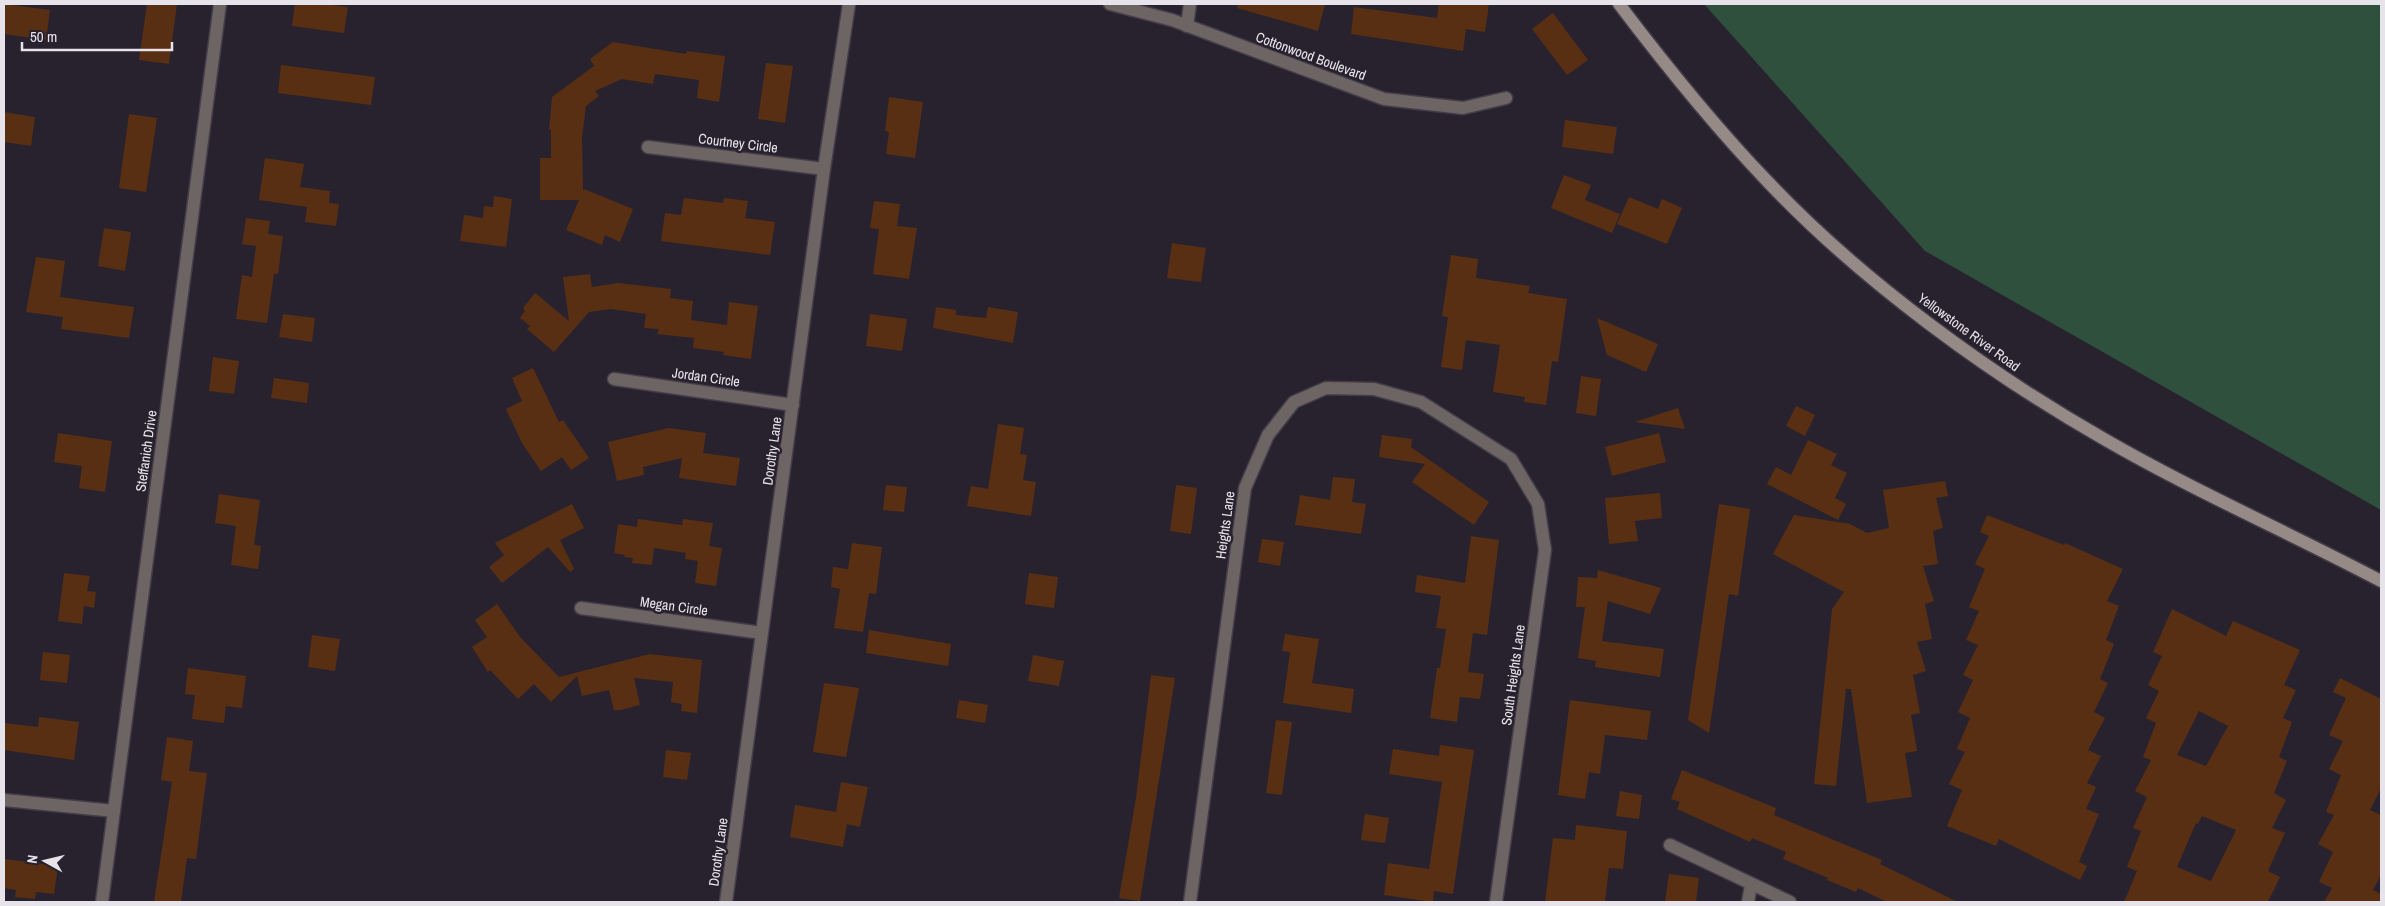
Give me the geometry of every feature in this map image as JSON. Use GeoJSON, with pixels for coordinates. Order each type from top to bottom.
{"type":"FeatureCollection","features":[{"type":"Feature","properties":{"kind":"street","name":"Steffanich Drive"},"geometry":{"type":"LineString","coordinates":[[102,902],[220,4]]}},
{"type":"Feature","properties":{"kind":"street","name":"Dorothy Lane"},"geometry":{"type":"LineString","coordinates":[[726,902],[824,169],[849,4]]}},
{"type":"Feature","properties":{"kind":"street","name":"Cottonwood Boulevard"},"geometry":{"type":"LineString","coordinates":[[1110,4],[1187,26],[1384,99],[1463,108],[1506,98]]}},
{"type":"Feature","properties":{"kind":"street"},"geometry":{"type":"LineString","coordinates":[[1187,26],[1190,4]]}},
{"type":"Feature","properties":{"kind":"street","name":"Yellowstone River Road"},"geometry":{"type":"LineString","coordinates":[[1619,4],[1722,132],[1770,184],[1825,237],[1941,332],[2037,398],[2105,440],[2381,581]]}},
{"type":"Feature","properties":{"kind":"street","name":"Courtney Circle"},"geometry":{"type":"LineString","coordinates":[[648,147],[824,169]]}},
{"type":"Feature","properties":{"kind":"street","name":"Jordan Circle"},"geometry":{"type":"LineString","coordinates":[[614,379],[793,405]]}},
{"type":"Feature","properties":{"kind":"street","name":"Heights Lane"},"geometry":{"type":"LineString","coordinates":[[1190,902],[1245,488],[1268,435],[1294,402],[1326,388],[1374,389],[1421,402],[1511,459]]}},
{"type":"Feature","properties":{"kind":"street","name":"South Heights Lane"},"geometry":{"type":"LineString","coordinates":[[1496,902],[1546,550],[1538,504],[1511,459]]}},
{"type":"Feature","properties":{"kind":"street","name":"Megan Circle"},"geometry":{"type":"LineString","coordinates":[[581,608],[762,633]]}},
{"type":"Feature","properties":{"kind":"street"},"geometry":{"type":"LineString","coordinates":[[4,800],[114,812]]}},
{"type":"Feature","properties":{"kind":"street"},"geometry":{"type":"LineString","coordinates":[[1670,845],[1790,902]]}},
{"type":"Feature","properties":{"kind":"street"},"geometry":{"type":"LineString","coordinates":[[1748,902],[1751,885]]}},
{"type":"Feature","properties":{"kind":"green space"},"geometry":{"type":"Polygon","coordinates":[[[1704,4],[2381,4],[2381,510],[1925,251],[1704,4]]]}},
{"type":"Feature","properties":{"kind":"building"},"geometry":{"type":"Polygon","coordinates":[[[4,4],[50,10],[46,40],[4,34],[4,4]]]}},
{"type":"Feature","properties":{"kind":"building"},"geometry":{"type":"Polygon","coordinates":[[[147,4],[177,4],[169,64],[139,60],[147,4]]]}},
{"type":"Feature","properties":{"kind":"building"},"geometry":{"type":"Polygon","coordinates":[[[295,4],[324,4],[348,7],[344,33],[292,26],[295,4]]]}},
{"type":"Feature","properties":{"kind":"building"},"geometry":{"type":"Polygon","coordinates":[[[1238,4],[1325,4],[1318,31],[1237,8],[1238,4]]]}},
{"type":"Feature","properties":{"kind":"building"},"geometry":{"type":"Polygon","coordinates":[[[1439,4],[1489,4],[1485,32],[1466,29],[1463,51],[1351,34],[1354,7],[1437,18],[1439,4]]]}},
{"type":"Feature","properties":{"kind":"building"},"geometry":{"type":"Polygon","coordinates":[[[1553,13],[1588,60],[1567,75],[1532,29],[1553,13]]]}},
{"type":"Feature","properties":{"kind":"building"},"geometry":{"type":"Polygon","coordinates":[[[613,42],[686,54],[687,51],[725,56],[719,102],[697,98],[699,80],[655,74],[653,84],[622,79],[595,91],[599,96],[586,106],[582,137],[583,191],[584,189],[633,209],[620,242],[605,235],[602,245],[566,230],[579,200],[540,200],[540,158],[551,158],[551,130],[549,130],[552,97],[594,66],[590,59],[613,42]]]}},
{"type":"Feature","properties":{"kind":"building"},"geometry":{"type":"Polygon","coordinates":[[[766,63],[793,66],[785,123],[758,119],[766,63]]]}},
{"type":"Feature","properties":{"kind":"building"},"geometry":{"type":"Polygon","coordinates":[[[281,65],[375,77],[371,105],[278,93],[281,65]]]}},
{"type":"Feature","properties":{"kind":"building"},"geometry":{"type":"Polygon","coordinates":[[[889,97],[923,102],[915,158],[886,154],[889,132],[885,131],[889,97]]]}},
{"type":"Feature","properties":{"kind":"building"},"geometry":{"type":"Polygon","coordinates":[[[4,112],[35,117],[31,146],[4,142],[4,112]]]}},
{"type":"Feature","properties":{"kind":"building"},"geometry":{"type":"Polygon","coordinates":[[[129,114],[157,118],[146,192],[119,188],[129,114]]]}},
{"type":"Feature","properties":{"kind":"building"},"geometry":{"type":"Polygon","coordinates":[[[1565,120],[1617,127],[1613,154],[1562,147],[1565,120]]]}},
{"type":"Feature","properties":{"kind":"building"},"geometry":{"type":"Polygon","coordinates":[[[265,158],[304,164],[300,187],[330,191],[329,203],[339,204],[336,226],[305,222],[307,207],[259,200],[265,158]]]}},
{"type":"Feature","properties":{"kind":"building"},"geometry":{"type":"Polygon","coordinates":[[[1564,175],[1591,185],[1585,200],[1620,214],[1612,233],[1551,208],[1564,175]]]}},
{"type":"Feature","properties":{"kind":"building"},"geometry":{"type":"Polygon","coordinates":[[[494,196],[512,199],[506,247],[460,241],[464,215],[483,218],[484,206],[493,207],[494,196]]]}},
{"type":"Feature","properties":{"kind":"building"},"geometry":{"type":"Polygon","coordinates":[[[1629,197],[1658,209],[1662,199],[1682,208],[1667,244],[1617,224],[1629,197]]]}},
{"type":"Feature","properties":{"kind":"building"},"geometry":{"type":"Polygon","coordinates":[[[684,198],[723,203],[724,198],[748,201],[745,218],[775,222],[770,255],[661,241],[665,213],[681,215],[684,198]]]}},
{"type":"Feature","properties":{"kind":"building"},"geometry":{"type":"Polygon","coordinates":[[[874,201],[900,204],[897,226],[917,228],[909,279],[873,274],[879,229],[870,228],[874,201]]]}},
{"type":"Feature","properties":{"kind":"building"},"geometry":{"type":"Polygon","coordinates":[[[246,218],[270,221],[268,234],[283,236],[278,274],[274,274],[267,323],[236,319],[242,275],[252,277],[256,246],[242,244],[246,218]]]}},
{"type":"Feature","properties":{"kind":"building"},"geometry":{"type":"Polygon","coordinates":[[[104,228],[131,232],[125,271],[98,266],[104,228]]]}},
{"type":"Feature","properties":{"kind":"building"},"geometry":{"type":"Polygon","coordinates":[[[1172,243],[1206,248],[1201,282],[1167,278],[1172,243]]]}},
{"type":"Feature","properties":{"kind":"building"},"geometry":{"type":"Polygon","coordinates":[[[1451,255],[1478,259],[1476,278],[1530,286],[1528,293],[1567,299],[1558,362],[1552,361],[1546,405],[1524,402],[1525,397],[1493,392],[1500,345],[1466,340],[1462,370],[1441,367],[1448,317],[1442,316],[1451,255]]]}},
{"type":"Feature","properties":{"kind":"building"},"geometry":{"type":"Polygon","coordinates":[[[36,257],[65,261],[60,297],[134,307],[129,338],[61,329],[63,317],[26,312],[36,257]]]}},
{"type":"Feature","properties":{"kind":"building"},"geometry":{"type":"Polygon","coordinates":[[[590,274],[592,287],[618,283],[671,289],[670,298],[693,301],[691,320],[727,325],[729,302],[758,306],[751,359],[723,355],[724,352],[693,348],[694,338],[657,334],[659,329],[644,328],[646,314],[611,309],[589,312],[554,352],[527,329],[530,326],[520,318],[525,311],[523,308],[535,293],[569,321],[563,277],[590,274]]]}},
{"type":"Feature","properties":{"kind":"building"},"geometry":{"type":"Polygon","coordinates":[[[936,307],[956,310],[956,315],[986,318],[988,307],[1018,312],[1013,343],[933,328],[936,307]]]}},
{"type":"Feature","properties":{"kind":"building"},"geometry":{"type":"Polygon","coordinates":[[[283,314],[315,318],[312,342],[279,337],[283,314]]]}},
{"type":"Feature","properties":{"kind":"building"},"geometry":{"type":"Polygon","coordinates":[[[870,314],[907,319],[902,351],[866,346],[870,314]]]}},
{"type":"Feature","properties":{"kind":"building"},"geometry":{"type":"Polygon","coordinates":[[[1597,318],[1658,344],[1646,372],[1607,355],[1597,318]]]}},
{"type":"Feature","properties":{"kind":"building"},"geometry":{"type":"Polygon","coordinates":[[[213,357],[239,361],[234,394],[209,391],[213,357]]]}},
{"type":"Feature","properties":{"kind":"building"},"geometry":{"type":"Polygon","coordinates":[[[533,368],[559,422],[563,420],[589,458],[571,470],[562,457],[541,471],[522,443],[506,409],[522,401],[512,378],[533,368]]]}},
{"type":"Feature","properties":{"kind":"building"},"geometry":{"type":"Polygon","coordinates":[[[1581,376],[1601,379],[1596,416],[1576,413],[1581,376]]]}},
{"type":"Feature","properties":{"kind":"building"},"geometry":{"type":"Polygon","coordinates":[[[274,378],[309,383],[307,403],[271,398],[274,378]]]}},
{"type":"Feature","properties":{"kind":"building"},"geometry":{"type":"Polygon","coordinates":[[[1796,406],[1815,415],[1805,436],[1786,426],[1796,406]]]}},
{"type":"Feature","properties":{"kind":"building"},"geometry":{"type":"Polygon","coordinates":[[[1678,408],[1685,429],[1635,422],[1678,408]]]}},
{"type":"Feature","properties":{"kind":"building"},"geometry":{"type":"Polygon","coordinates":[[[998,424],[1024,428],[1020,454],[1027,455],[1023,480],[1036,482],[1031,516],[967,506],[971,486],[988,489],[998,424]]]}},
{"type":"Feature","properties":{"kind":"building"},"geometry":{"type":"Polygon","coordinates":[[[669,428],[706,433],[703,453],[740,458],[736,486],[679,478],[682,458],[643,467],[644,475],[617,481],[608,442],[669,428]]]}},
{"type":"Feature","properties":{"kind":"building"},"geometry":{"type":"Polygon","coordinates":[[[58,433],[112,441],[105,492],[79,488],[82,466],[54,462],[58,433]]]}},
{"type":"Feature","properties":{"kind":"building"},"geometry":{"type":"Polygon","coordinates":[[[1659,433],[1666,462],[1612,476],[1605,447],[1659,433]]]}},
{"type":"Feature","properties":{"kind":"building"},"geometry":{"type":"Polygon","coordinates":[[[1382,435],[1412,439],[1411,447],[1489,502],[1474,525],[1412,482],[1425,464],[1379,457],[1382,435]]]}},
{"type":"Feature","properties":{"kind":"building"},"geometry":{"type":"Polygon","coordinates":[[[1808,440],[1837,454],[1831,465],[1847,473],[1835,498],[1846,504],[1838,520],[1767,484],[1776,467],[1791,475],[1808,440]]]}},
{"type":"Feature","properties":{"kind":"building"},"geometry":{"type":"Polygon","coordinates":[[[1333,477],[1355,479],[1352,502],[1366,504],[1361,534],[1295,525],[1300,495],[1330,500],[1333,477]]]}},
{"type":"Feature","properties":{"kind":"building"},"geometry":{"type":"Polygon","coordinates":[[[1945,481],[1948,496],[1936,498],[1943,528],[1933,531],[1938,564],[1923,566],[1934,601],[1925,604],[1932,639],[1917,642],[1926,671],[1913,675],[1920,713],[1911,715],[1917,751],[1905,753],[1912,797],[1867,803],[1851,689],[1846,689],[1836,786],[1814,784],[1832,609],[1844,592],[1773,554],[1794,515],[1850,524],[1867,533],[1889,528],[1883,490],[1945,481]]]}},
{"type":"Feature","properties":{"kind":"building"},"geometry":{"type":"Polygon","coordinates":[[[886,485],[907,487],[904,512],[883,510],[886,485]]]}},
{"type":"Feature","properties":{"kind":"building"},"geometry":{"type":"Polygon","coordinates":[[[1176,485],[1197,488],[1191,534],[1170,531],[1176,485]]]}},
{"type":"Feature","properties":{"kind":"building"},"geometry":{"type":"Polygon","coordinates":[[[1660,493],[1662,518],[1635,521],[1638,541],[1609,544],[1605,498],[1660,493]]]}},
{"type":"Feature","properties":{"kind":"building"},"geometry":{"type":"Polygon","coordinates":[[[219,494],[260,500],[254,545],[261,546],[258,569],[231,565],[236,526],[215,523],[219,494]]]}},
{"type":"Feature","properties":{"kind":"building"},"geometry":{"type":"Polygon","coordinates":[[[572,504],[584,528],[560,540],[574,569],[570,572],[548,547],[502,583],[489,567],[504,555],[495,543],[572,504]]]}},
{"type":"Feature","properties":{"kind":"building"},"geometry":{"type":"Polygon","coordinates":[[[1719,504],[1750,509],[1738,596],[1729,594],[1709,733],[1688,720],[1719,504]]]}},
{"type":"Feature","properties":{"kind":"building"},"geometry":{"type":"Polygon","coordinates":[[[1987,515],[2064,545],[2065,543],[2123,569],[2107,601],[2119,606],[2106,640],[2114,644],[2100,679],[2108,683],[2094,712],[2105,718],[2088,750],[2101,756],[2087,783],[2096,787],[2086,809],[2099,814],[2079,862],[2087,866],[2080,880],[1999,839],[1996,846],[1947,826],[1962,790],[1949,784],[1965,752],[1957,749],[1970,718],[1958,712],[1973,680],[1963,675],[1978,645],[1966,640],[1979,611],[1969,607],[1985,569],[1975,564],[1989,536],[1980,532],[1987,515]]]}},
{"type":"Feature","properties":{"kind":"building"},"geometry":{"type":"Polygon","coordinates":[[[638,519],[682,525],[683,519],[713,523],[709,546],[722,548],[716,586],[695,583],[698,561],[685,559],[686,553],[654,548],[652,565],[632,563],[633,558],[614,553],[618,524],[637,527],[638,519]]]}},
{"type":"Feature","properties":{"kind":"building"},"geometry":{"type":"Polygon","coordinates":[[[1471,536],[1499,540],[1487,635],[1473,633],[1468,672],[1484,674],[1480,699],[1460,697],[1457,722],[1430,718],[1437,668],[1440,668],[1446,629],[1436,628],[1441,596],[1415,592],[1417,575],[1465,583],[1471,536]]]}},
{"type":"Feature","properties":{"kind":"building"},"geometry":{"type":"Polygon","coordinates":[[[1262,539],[1284,542],[1280,566],[1258,562],[1262,539]]]}},
{"type":"Feature","properties":{"kind":"building"},"geometry":{"type":"Polygon","coordinates":[[[852,543],[882,547],[876,594],[869,593],[863,632],[834,628],[840,589],[831,587],[833,567],[848,569],[852,543]]]}},
{"type":"Feature","properties":{"kind":"building"},"geometry":{"type":"Polygon","coordinates":[[[1598,570],[1661,588],[1650,614],[1608,601],[1602,641],[1664,649],[1660,677],[1595,667],[1596,661],[1578,658],[1585,607],[1576,607],[1578,577],[1597,578],[1598,570]]]}},
{"type":"Feature","properties":{"kind":"building"},"geometry":{"type":"Polygon","coordinates":[[[64,573],[90,576],[87,591],[96,592],[94,608],[84,606],[82,624],[58,621],[64,573]]]}},
{"type":"Feature","properties":{"kind":"building"},"geometry":{"type":"Polygon","coordinates":[[[1029,573],[1058,577],[1054,608],[1025,604],[1029,573]]]}},
{"type":"Feature","properties":{"kind":"building"},"geometry":{"type":"Polygon","coordinates":[[[497,604],[520,637],[559,677],[650,654],[702,660],[697,713],[681,711],[682,704],[671,702],[673,682],[634,678],[640,705],[621,710],[614,710],[609,690],[582,696],[577,676],[551,702],[534,684],[518,699],[490,670],[488,672],[472,647],[487,637],[475,620],[497,604]]]}},
{"type":"Feature","properties":{"kind":"building"},"geometry":{"type":"Polygon","coordinates":[[[2172,609],[2226,636],[2233,621],[2300,650],[2284,685],[2296,690],[2283,718],[2292,722],[2279,757],[2287,761],[2274,793],[2286,800],[2272,828],[2285,833],[2268,871],[2280,877],[2268,902],[2124,902],[2137,871],[2127,867],[2141,831],[2133,828],[2147,797],[2135,791],[2151,760],[2143,757],[2156,723],[2146,718],[2159,691],[2148,685],[2162,656],[2153,652],[2172,609]],[[2199,711],[2177,755],[2206,766],[2228,726],[2199,711]],[[2202,816],[2198,824],[2196,823],[2177,867],[2211,881],[2236,830],[2202,816]]]}},
{"type":"Feature","properties":{"kind":"building"},"geometry":{"type":"Polygon","coordinates":[[[869,630],[951,644],[948,666],[866,653],[869,630]]]}},
{"type":"Feature","properties":{"kind":"building"},"geometry":{"type":"Polygon","coordinates":[[[1285,634],[1319,639],[1312,683],[1354,689],[1351,713],[1283,703],[1290,652],[1282,651],[1285,634]]]}},
{"type":"Feature","properties":{"kind":"building"},"geometry":{"type":"Polygon","coordinates":[[[312,635],[340,639],[335,671],[308,667],[312,635]]]}},
{"type":"Feature","properties":{"kind":"building"},"geometry":{"type":"Polygon","coordinates":[[[43,652],[70,655],[67,683],[40,680],[43,652]]]}},
{"type":"Feature","properties":{"kind":"building"},"geometry":{"type":"Polygon","coordinates":[[[1033,655],[1064,661],[1059,686],[1028,681],[1033,655]]]}},
{"type":"Feature","properties":{"kind":"building"},"geometry":{"type":"Polygon","coordinates":[[[188,668],[246,676],[242,708],[226,706],[224,723],[192,719],[195,695],[185,694],[188,668]]]}},
{"type":"Feature","properties":{"kind":"building"},"geometry":{"type":"Polygon","coordinates":[[[1151,675],[1175,678],[1140,901],[1119,898],[1136,798],[1151,675]]]}},
{"type":"Feature","properties":{"kind":"building"},"geometry":{"type":"Polygon","coordinates":[[[2340,678],[2381,699],[2381,788],[2370,810],[2381,815],[2381,875],[2373,890],[2381,894],[2381,902],[2324,902],[2332,888],[2319,882],[2333,852],[2318,844],[2334,815],[2326,812],[2341,775],[2329,769],[2343,741],[2329,735],[2346,698],[2333,692],[2340,678]]]}},
{"type":"Feature","properties":{"kind":"building"},"geometry":{"type":"Polygon","coordinates":[[[824,683],[859,688],[846,757],[813,752],[824,683]]]}},
{"type":"Feature","properties":{"kind":"building"},"geometry":{"type":"Polygon","coordinates":[[[959,700],[988,705],[985,723],[956,718],[959,700]]]}},
{"type":"Feature","properties":{"kind":"building"},"geometry":{"type":"Polygon","coordinates":[[[1570,700],[1651,711],[1647,740],[1605,735],[1600,774],[1589,772],[1585,799],[1558,795],[1570,700]]]}},
{"type":"Feature","properties":{"kind":"building"},"geometry":{"type":"Polygon","coordinates":[[[39,717],[79,722],[74,760],[4,750],[4,723],[38,727],[39,717]]]}},
{"type":"Feature","properties":{"kind":"building"},"geometry":{"type":"Polygon","coordinates":[[[1276,720],[1292,722],[1282,795],[1266,793],[1276,720]]]}},
{"type":"Feature","properties":{"kind":"building"},"geometry":{"type":"Polygon","coordinates":[[[167,737],[193,741],[189,771],[207,773],[196,859],[187,858],[181,902],[154,902],[172,782],[161,780],[167,737]]]}},
{"type":"Feature","properties":{"kind":"building"},"geometry":{"type":"Polygon","coordinates":[[[1440,745],[1474,750],[1453,894],[1434,891],[1433,902],[1384,895],[1388,863],[1429,869],[1442,782],[1389,774],[1393,749],[1439,756],[1440,745]]]}},
{"type":"Feature","properties":{"kind":"building"},"geometry":{"type":"Polygon","coordinates":[[[666,750],[691,753],[687,780],[663,777],[666,750]]]}},
{"type":"Feature","properties":{"kind":"building"},"geometry":{"type":"Polygon","coordinates":[[[1682,770],[1776,808],[1774,815],[1882,860],[1880,864],[1958,902],[1887,902],[1858,888],[1856,892],[1783,859],[1786,852],[1752,838],[1750,842],[1677,809],[1680,802],[1671,799],[1682,770]]]}},
{"type":"Feature","properties":{"kind":"building"},"geometry":{"type":"Polygon","coordinates":[[[841,782],[868,787],[860,827],[847,824],[843,847],[790,837],[795,805],[836,812],[841,782]]]}},
{"type":"Feature","properties":{"kind":"building"},"geometry":{"type":"Polygon","coordinates":[[[1620,791],[1642,795],[1639,819],[1616,816],[1620,791]]]}},
{"type":"Feature","properties":{"kind":"building"},"geometry":{"type":"Polygon","coordinates":[[[1365,814],[1389,818],[1385,843],[1361,840],[1365,814]]]}},
{"type":"Feature","properties":{"kind":"building"},"geometry":{"type":"Polygon","coordinates":[[[1576,825],[1627,831],[1623,869],[1609,868],[1605,902],[1545,902],[1553,838],[1575,840],[1576,825]]]}},
{"type":"Feature","properties":{"kind":"building"},"geometry":{"type":"Polygon","coordinates":[[[4,859],[58,866],[54,894],[36,892],[35,899],[15,897],[16,890],[4,888],[4,859]]]}},
{"type":"Feature","properties":{"kind":"building"},"geometry":{"type":"Polygon","coordinates":[[[1669,874],[1699,878],[1696,902],[1665,902],[1669,874]]]}}]}
